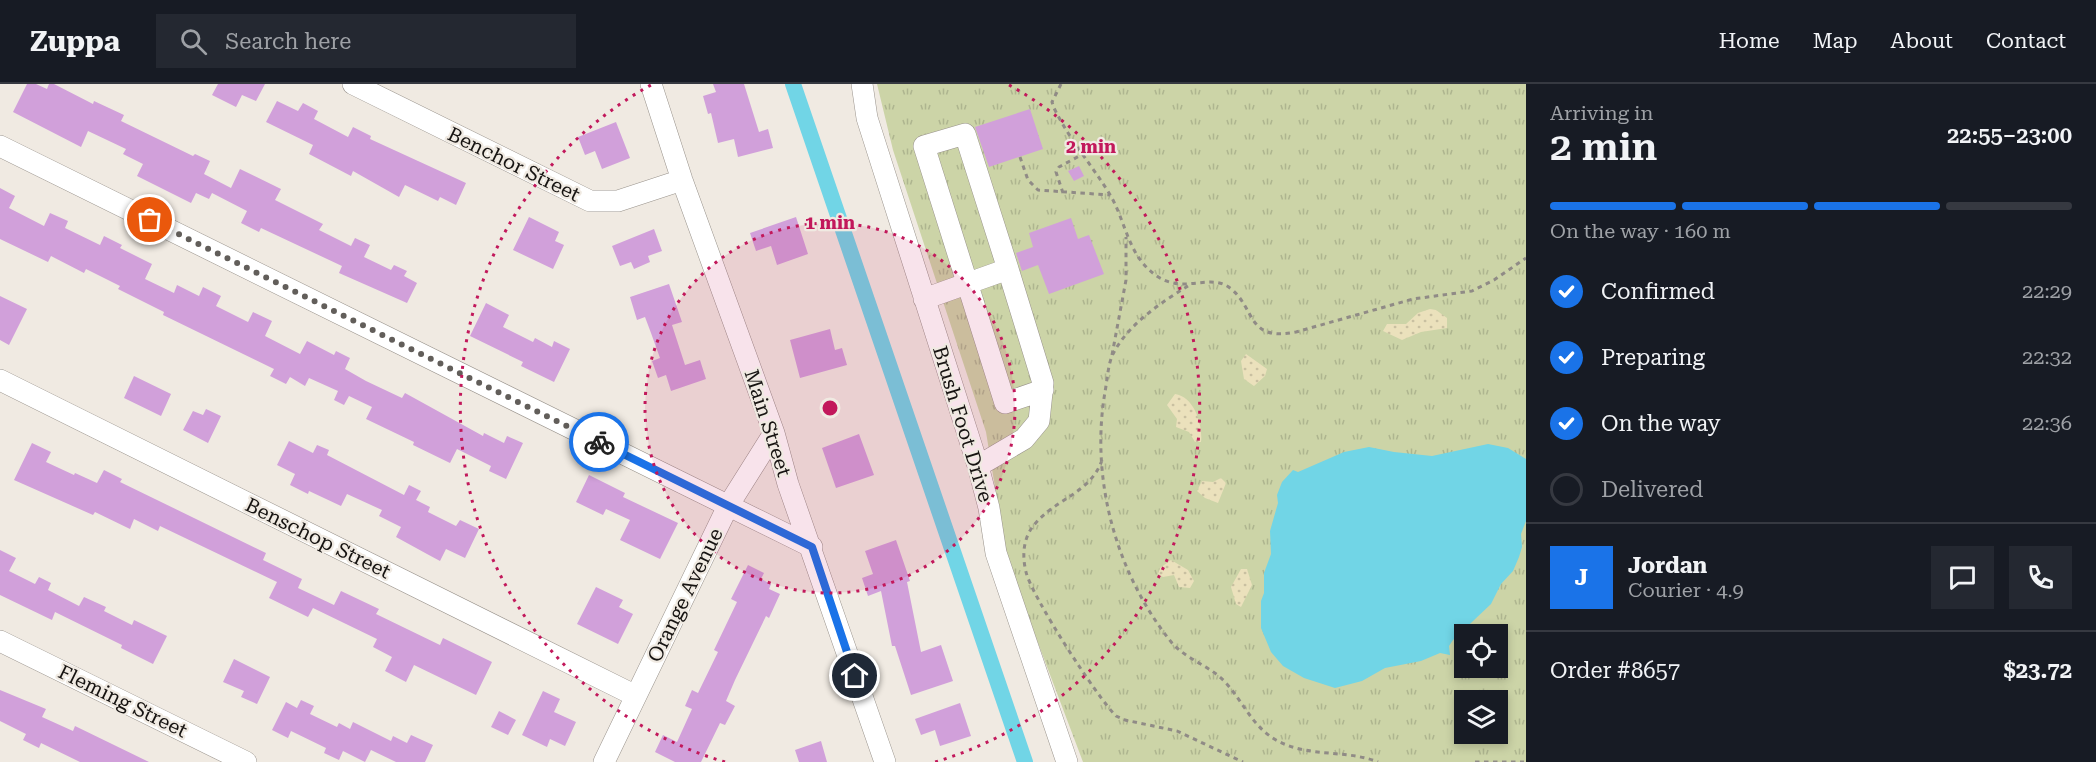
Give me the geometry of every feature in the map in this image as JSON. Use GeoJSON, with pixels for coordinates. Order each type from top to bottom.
{"type":"FeatureCollection","features":[{"type":"Feature","properties":{"kind":"street","name":"Benchor Street"},"geometry":{"type":"LineString","coordinates":[[352,84],[590,201],[618,201],[682,180]]}},
{"type":"Feature","properties":{"kind":"street","name":"Main Street"},"geometry":{"type":"LineString","coordinates":[[651,84],[682,180],[774,433],[788,484],[812,547],[885,762]]}},
{"type":"Feature","properties":{"kind":"street","name":"Brush Foot Drive"},"geometry":{"type":"LineString","coordinates":[[862,84],[867,118],[978,466],[989,508],[996,554],[1067,762]]}},
{"type":"Feature","properties":{"kind":"street"},"geometry":{"type":"LineString","coordinates":[[978,466],[1024,439],[1039,421],[1043,390],[1043,382],[965,134],[924,146],[1005,403],[1043,390]]}},
{"type":"Feature","properties":{"kind":"street"},"geometry":{"type":"LineString","coordinates":[[0,146],[812,547]]}},
{"type":"Feature","properties":{"kind":"street"},"geometry":{"type":"LineString","coordinates":[[924,299],[1008,269]]}},
{"type":"Feature","properties":{"kind":"street","name":"Benschop Street"},"geometry":{"type":"LineString","coordinates":[[0,380],[636,696]]}},
{"type":"Feature","properties":{"kind":"street","name":"Orange Avenue"},"geometry":{"type":"LineString","coordinates":[[604,762],[728,506],[774,433]]}},
{"type":"Feature","properties":{"kind":"street","name":"Fleming Street"},"geometry":{"type":"LineString","coordinates":[[0,640],[246,762]]}},
{"type":"Feature","properties":{"kind":"path"},"geometry":{"type":"LineString","coordinates":[[1061,84],[1052,102],[1054,108],[1110,195],[1131,248],[1149,270],[1169,282],[1188,286],[1221,283],[1234,292],[1255,323],[1266,332],[1282,334],[1413,299],[1472,291],[1494,280],[1526,258]]}},
{"type":"Feature","properties":{"kind":"path"},"geometry":{"type":"LineString","coordinates":[[1064,193],[1056,172],[1059,167],[1083,154]]}},
{"type":"Feature","properties":{"kind":"path"},"geometry":{"type":"LineString","coordinates":[[1020,157],[1028,180],[1034,187],[1045,192],[1110,195]]}},
{"type":"Feature","properties":{"kind":"path"},"geometry":{"type":"LineString","coordinates":[[1125,231],[1126,280],[1102,413],[1106,499],[1119,552],[1156,622],[1177,649],[1226,683],[1255,724],[1277,741],[1320,754],[1362,758],[1377,762]]}},
{"type":"Feature","properties":{"kind":"path"},"geometry":{"type":"LineString","coordinates":[[1112,357],[1126,336],[1150,313],[1188,286]]}},
{"type":"Feature","properties":{"kind":"path"},"geometry":{"type":"LineString","coordinates":[[1103,458],[1092,481],[1042,516],[1028,533],[1023,556],[1032,588],[1116,716],[1177,731],[1243,762]]}},
{"type":"Feature","properties":{"kind":"path"},"geometry":{"type":"LineString","coordinates":[[1475,762],[1524,762]]}},
{"type":"Feature","properties":{"kind":"green space"},"geometry":{"type":"Polygon","coordinates":[[[877,84],[1526,84],[1526,762],[1083,762],[1007,561],[986,432],[893,150],[877,84]]]}},
{"type":"Feature","properties":{"kind":"sand"},"geometry":{"type":"Polygon","coordinates":[[[1430,309],[1436,310],[1447,318],[1447,328],[1421,332],[1402,340],[1383,331],[1387,324],[1406,324],[1418,313],[1430,309]]]}},
{"type":"Feature","properties":{"kind":"sand"},"geometry":{"type":"Polygon","coordinates":[[[1246,354],[1267,369],[1265,376],[1254,386],[1244,379],[1241,361],[1246,354]]]}},
{"type":"Feature","properties":{"kind":"sand"},"geometry":{"type":"Polygon","coordinates":[[[1175,394],[1182,396],[1193,406],[1201,428],[1201,442],[1195,442],[1189,432],[1176,427],[1177,419],[1167,405],[1175,394]]]}},
{"type":"Feature","properties":{"kind":"sand"},"geometry":{"type":"Polygon","coordinates":[[[1221,478],[1226,483],[1218,503],[1205,498],[1197,491],[1202,481],[1213,482],[1221,478]]]}},
{"type":"Feature","properties":{"kind":"sand"},"geometry":{"type":"Polygon","coordinates":[[[1171,560],[1188,570],[1194,581],[1190,588],[1179,587],[1174,575],[1163,577],[1158,574],[1160,568],[1171,560]]]}},
{"type":"Feature","properties":{"kind":"sand"},"geometry":{"type":"Polygon","coordinates":[[[1241,569],[1247,569],[1252,585],[1241,607],[1236,604],[1231,587],[1241,569]]]}},
{"type":"Feature","properties":{"kind":"water"},"geometry":{"type":"Polygon","coordinates":[[[1488,444],[1508,448],[1526,459],[1526,521],[1521,534],[1522,547],[1513,571],[1501,584],[1491,604],[1470,624],[1454,624],[1454,639],[1449,646],[1450,655],[1440,653],[1421,661],[1385,668],[1362,681],[1335,688],[1304,678],[1283,666],[1271,652],[1261,628],[1264,573],[1271,554],[1270,531],[1282,482],[1293,470],[1298,472],[1344,452],[1369,447],[1432,456],[1488,444]]]}},
{"type":"Feature","properties":{"kind":"building"},"geometry":{"type":"Polygon","coordinates":[[[27,84],[36,84],[47,89],[49,84],[54,84],[93,104],[94,101],[124,115],[121,121],[193,156],[195,154],[210,161],[204,174],[231,188],[240,169],[281,189],[275,200],[323,224],[319,230],[351,246],[355,238],[370,245],[364,257],[391,270],[394,265],[407,271],[404,276],[417,283],[407,303],[339,273],[342,266],[261,228],[259,232],[241,223],[247,211],[212,193],[209,199],[196,193],[191,203],[137,176],[143,164],[123,154],[126,149],[88,131],[81,147],[13,112],[27,84]]]}},
{"type":"Feature","properties":{"kind":"building"},"geometry":{"type":"Polygon","coordinates":[[[218,84],[265,84],[256,101],[242,95],[236,107],[212,95],[218,84]]]}},
{"type":"Feature","properties":{"kind":"building"},"geometry":{"type":"Polygon","coordinates":[[[713,84],[744,84],[759,132],[768,129],[773,148],[738,157],[734,139],[718,143],[711,113],[708,114],[703,96],[716,92],[713,84]]]}},
{"type":"Feature","properties":{"kind":"building"},"geometry":{"type":"Polygon","coordinates":[[[277,101],[298,111],[303,103],[318,111],[314,119],[348,137],[353,127],[371,136],[370,139],[466,183],[456,205],[440,197],[438,201],[405,185],[399,197],[353,171],[351,176],[309,154],[313,145],[266,122],[277,101]]]}},
{"type":"Feature","properties":{"kind":"building"},"geometry":{"type":"Polygon","coordinates":[[[1030,109],[1043,149],[989,167],[975,127],[1030,109]]]}},
{"type":"Feature","properties":{"kind":"building"},"geometry":{"type":"Polygon","coordinates":[[[616,122],[630,158],[602,169],[595,151],[585,155],[578,137],[616,122]]]}},
{"type":"Feature","properties":{"kind":"building"},"geometry":{"type":"Polygon","coordinates":[[[1079,166],[1084,176],[1074,181],[1068,171],[1079,166]]]}},
{"type":"Feature","properties":{"kind":"building"},"geometry":{"type":"Polygon","coordinates":[[[0,188],[15,196],[9,208],[44,226],[50,213],[68,221],[65,228],[100,245],[104,236],[122,245],[120,248],[152,264],[145,279],[174,293],[177,285],[199,296],[203,287],[221,296],[216,306],[248,322],[253,312],[272,321],[265,336],[300,354],[307,341],[334,355],[336,351],[350,358],[345,369],[366,381],[402,398],[405,393],[483,436],[484,433],[504,443],[507,436],[523,443],[506,479],[489,471],[491,466],[457,449],[450,463],[413,445],[414,442],[366,419],[372,407],[349,396],[344,405],[334,400],[338,391],[309,378],[305,386],[290,377],[286,384],[270,376],[274,369],[163,315],[164,312],[118,289],[120,286],[86,269],[84,273],[51,256],[48,262],[0,239],[0,188]]]}},
{"type":"Feature","properties":{"kind":"building"},"geometry":{"type":"Polygon","coordinates":[[[529,217],[559,232],[555,241],[564,245],[553,269],[513,250],[529,217]]]}},
{"type":"Feature","properties":{"kind":"building"},"geometry":{"type":"Polygon","coordinates":[[[796,217],[808,254],[777,265],[771,246],[756,251],[750,233],[796,217]]]}},
{"type":"Feature","properties":{"kind":"building"},"geometry":{"type":"Polygon","coordinates":[[[1071,218],[1078,239],[1089,235],[1104,274],[1049,294],[1038,265],[1022,271],[1016,253],[1033,247],[1029,233],[1071,218]]]}},
{"type":"Feature","properties":{"kind":"building"},"geometry":{"type":"Polygon","coordinates":[[[654,229],[662,251],[648,256],[650,262],[634,269],[631,262],[620,266],[612,246],[654,229]]]}},
{"type":"Feature","properties":{"kind":"building"},"geometry":{"type":"Polygon","coordinates":[[[669,284],[682,322],[672,325],[685,365],[700,360],[706,379],[671,391],[666,375],[658,378],[652,361],[660,358],[645,317],[637,320],[630,297],[669,284]]]}},
{"type":"Feature","properties":{"kind":"building"},"geometry":{"type":"Polygon","coordinates":[[[0,296],[27,309],[9,345],[0,340],[0,296]]]}},
{"type":"Feature","properties":{"kind":"building"},"geometry":{"type":"Polygon","coordinates":[[[486,303],[509,315],[503,327],[533,342],[535,338],[552,347],[554,341],[570,349],[554,382],[521,366],[523,362],[470,336],[486,303]]]}},
{"type":"Feature","properties":{"kind":"building"},"geometry":{"type":"Polygon","coordinates":[[[830,329],[835,350],[842,348],[847,365],[800,378],[790,340],[830,329]]]}},
{"type":"Feature","properties":{"kind":"building"},"geometry":{"type":"Polygon","coordinates":[[[134,376],[171,394],[161,416],[124,398],[134,376]]]}},
{"type":"Feature","properties":{"kind":"building"},"geometry":{"type":"Polygon","coordinates":[[[206,409],[221,416],[208,443],[183,430],[193,411],[203,415],[206,409]]]}},
{"type":"Feature","properties":{"kind":"building"},"geometry":{"type":"Polygon","coordinates":[[[859,434],[874,475],[836,488],[822,448],[859,434]]]}},
{"type":"Feature","properties":{"kind":"building"},"geometry":{"type":"Polygon","coordinates":[[[289,441],[313,453],[317,445],[329,450],[327,455],[404,495],[409,485],[421,491],[416,500],[430,507],[428,512],[456,526],[460,520],[479,529],[465,558],[446,549],[440,561],[427,554],[396,537],[401,527],[379,516],[382,510],[347,494],[341,506],[290,485],[295,474],[277,465],[289,441]]]}},
{"type":"Feature","properties":{"kind":"building"},"geometry":{"type":"Polygon","coordinates":[[[32,443],[51,452],[46,462],[97,483],[104,470],[122,479],[120,482],[266,553],[263,560],[302,579],[298,588],[334,605],[341,591],[379,609],[376,614],[440,645],[443,638],[492,662],[476,695],[414,665],[406,682],[385,671],[392,657],[373,647],[377,639],[313,608],[308,617],[269,598],[277,582],[160,526],[158,531],[134,519],[130,529],[95,512],[93,515],[14,480],[32,443]]]}},
{"type":"Feature","properties":{"kind":"building"},"geometry":{"type":"Polygon","coordinates":[[[589,475],[625,493],[623,497],[678,523],[660,559],[620,540],[630,520],[606,509],[603,515],[576,502],[589,475]]]}},
{"type":"Feature","properties":{"kind":"building"},"geometry":{"type":"Polygon","coordinates":[[[896,540],[910,581],[907,582],[921,652],[941,645],[953,681],[911,695],[895,646],[892,646],[881,591],[868,596],[862,578],[873,574],[865,551],[896,540]]]}},
{"type":"Feature","properties":{"kind":"building"},"geometry":{"type":"Polygon","coordinates":[[[0,550],[16,558],[9,571],[35,584],[39,577],[51,583],[48,590],[79,606],[84,597],[106,607],[104,611],[132,625],[134,620],[167,636],[153,664],[121,648],[122,645],[55,612],[52,620],[0,595],[0,550]]]}},
{"type":"Feature","properties":{"kind":"building"},"geometry":{"type":"Polygon","coordinates":[[[748,565],[764,573],[761,579],[771,584],[769,589],[780,594],[769,618],[766,616],[726,701],[735,706],[725,725],[720,723],[701,762],[675,762],[655,752],[663,735],[677,742],[692,709],[685,706],[692,690],[698,693],[718,652],[714,650],[737,602],[731,599],[748,565]]]}},
{"type":"Feature","properties":{"kind":"building"},"geometry":{"type":"Polygon","coordinates":[[[596,587],[623,600],[619,607],[633,614],[618,644],[577,624],[596,587]]]}},
{"type":"Feature","properties":{"kind":"building"},"geometry":{"type":"Polygon","coordinates":[[[234,659],[270,677],[257,704],[241,697],[244,691],[223,682],[234,659]]]}},
{"type":"Feature","properties":{"kind":"building"},"geometry":{"type":"Polygon","coordinates":[[[0,690],[46,709],[42,717],[73,731],[75,726],[149,762],[80,762],[41,743],[39,748],[23,740],[26,734],[0,721],[0,690]]]}},
{"type":"Feature","properties":{"kind":"building"},"geometry":{"type":"Polygon","coordinates":[[[543,691],[560,699],[554,712],[576,722],[565,746],[550,739],[547,747],[522,735],[543,691]]]}},
{"type":"Feature","properties":{"kind":"building"},"geometry":{"type":"Polygon","coordinates":[[[301,700],[314,706],[310,714],[337,727],[339,723],[350,729],[353,722],[391,741],[393,736],[407,743],[411,735],[433,745],[425,762],[396,762],[371,750],[365,762],[343,751],[339,760],[324,753],[326,748],[291,731],[288,738],[272,730],[286,702],[297,708],[301,700]]]}},
{"type":"Feature","properties":{"kind":"building"},"geometry":{"type":"Polygon","coordinates":[[[960,703],[971,736],[940,746],[935,730],[921,735],[915,719],[960,703]]]}},
{"type":"Feature","properties":{"kind":"building"},"geometry":{"type":"Polygon","coordinates":[[[499,711],[516,720],[508,735],[491,727],[499,711]]]}},
{"type":"Feature","properties":{"kind":"building"},"geometry":{"type":"Polygon","coordinates":[[[821,741],[827,762],[799,762],[795,750],[821,741]]]}},
{"type":"Feature","properties":{"kind":"waterway"},"geometry":{"type":"LineString","coordinates":[[793,84],[1025,762]]}},
{"type":"Feature","properties":{"kind":"way so far"},"geometry":{"type":"LineString","coordinates":[[150,220],[599,442]]}},
{"type":"Feature","properties":{"kind":"route"},"geometry":{"type":"LineString","coordinates":[[599,442],[812,547],[855,676]]}}]}
